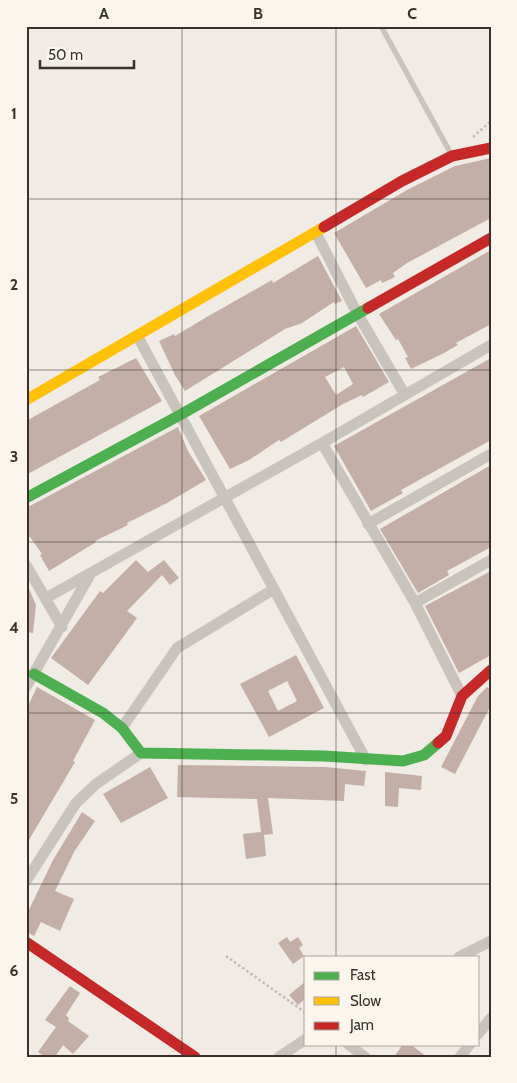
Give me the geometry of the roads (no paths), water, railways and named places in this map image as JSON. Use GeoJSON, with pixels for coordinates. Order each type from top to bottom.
{"type":"FeatureCollection","features":[{"type":"Feature","properties":{"kind":"street"},"geometry":{"type":"LineString","coordinates":[[26,400],[138,337],[402,181],[452,156],[491,148]]}},
{"type":"Feature","properties":{"kind":"street"},"geometry":{"type":"LineString","coordinates":[[316,233],[357,314],[405,395]]}},
{"type":"Feature","properties":{"kind":"street"},"geometry":{"type":"LineString","coordinates":[[26,498],[180,415],[491,238]]}},
{"type":"Feature","properties":{"kind":"street"},"geometry":{"type":"LineString","coordinates":[[138,337],[366,760]]}},
{"type":"Feature","properties":{"kind":"street"},"geometry":{"type":"LineString","coordinates":[[46,598],[322,443],[491,345]]}},
{"type":"Feature","properties":{"kind":"street"},"geometry":{"type":"LineString","coordinates":[[322,443],[415,603],[462,696]]}},
{"type":"Feature","properties":{"kind":"street"},"geometry":{"type":"LineString","coordinates":[[368,524],[491,454]]}},
{"type":"Feature","properties":{"kind":"street"},"geometry":{"type":"LineString","coordinates":[[415,603],[491,560]]}},
{"type":"Feature","properties":{"kind":"street"},"geometry":{"type":"LineString","coordinates":[[26,565],[62,627]]}},
{"type":"Feature","properties":{"kind":"street"},"geometry":{"type":"LineString","coordinates":[[26,687],[92,572]]}},
{"type":"Feature","properties":{"kind":"street"},"geometry":{"type":"LineString","coordinates":[[122,728],[177,648],[274,589]]}},
{"type":"Feature","properties":{"kind":"street"},"geometry":{"type":"LineString","coordinates":[[26,881],[76,803],[96,784],[141,753],[324,756],[403,761],[424,755],[446,736],[462,696],[491,670]]}},
{"type":"Feature","properties":{"kind":"street"},"geometry":{"type":"LineString","coordinates":[[34,674],[103,713],[122,728],[141,753]]}},
{"type":"Feature","properties":{"kind":"street"},"geometry":{"type":"LineString","coordinates":[[462,956],[491,941]]}},
{"type":"Feature","properties":{"kind":"street"},"geometry":{"type":"LineString","coordinates":[[26,942],[195,1057]]}},
{"type":"Feature","properties":{"kind":"street"},"geometry":{"type":"LineString","coordinates":[[480,1032],[491,1018]]}},
{"type":"Feature","properties":{"kind":"street"},"geometry":{"type":"LineString","coordinates":[[279,1057],[304,1039]]}},
{"type":"Feature","properties":{"kind":"street"},"geometry":{"type":"LineString","coordinates":[[351,1046],[365,1057]]}},
{"type":"Feature","properties":{"kind":"street"},"geometry":{"type":"LineString","coordinates":[[460,1057],[468,1046]]}},
{"type":"Feature","properties":{"kind":"lane"},"geometry":{"type":"LineString","coordinates":[[381,26],[452,156]]}}]}
